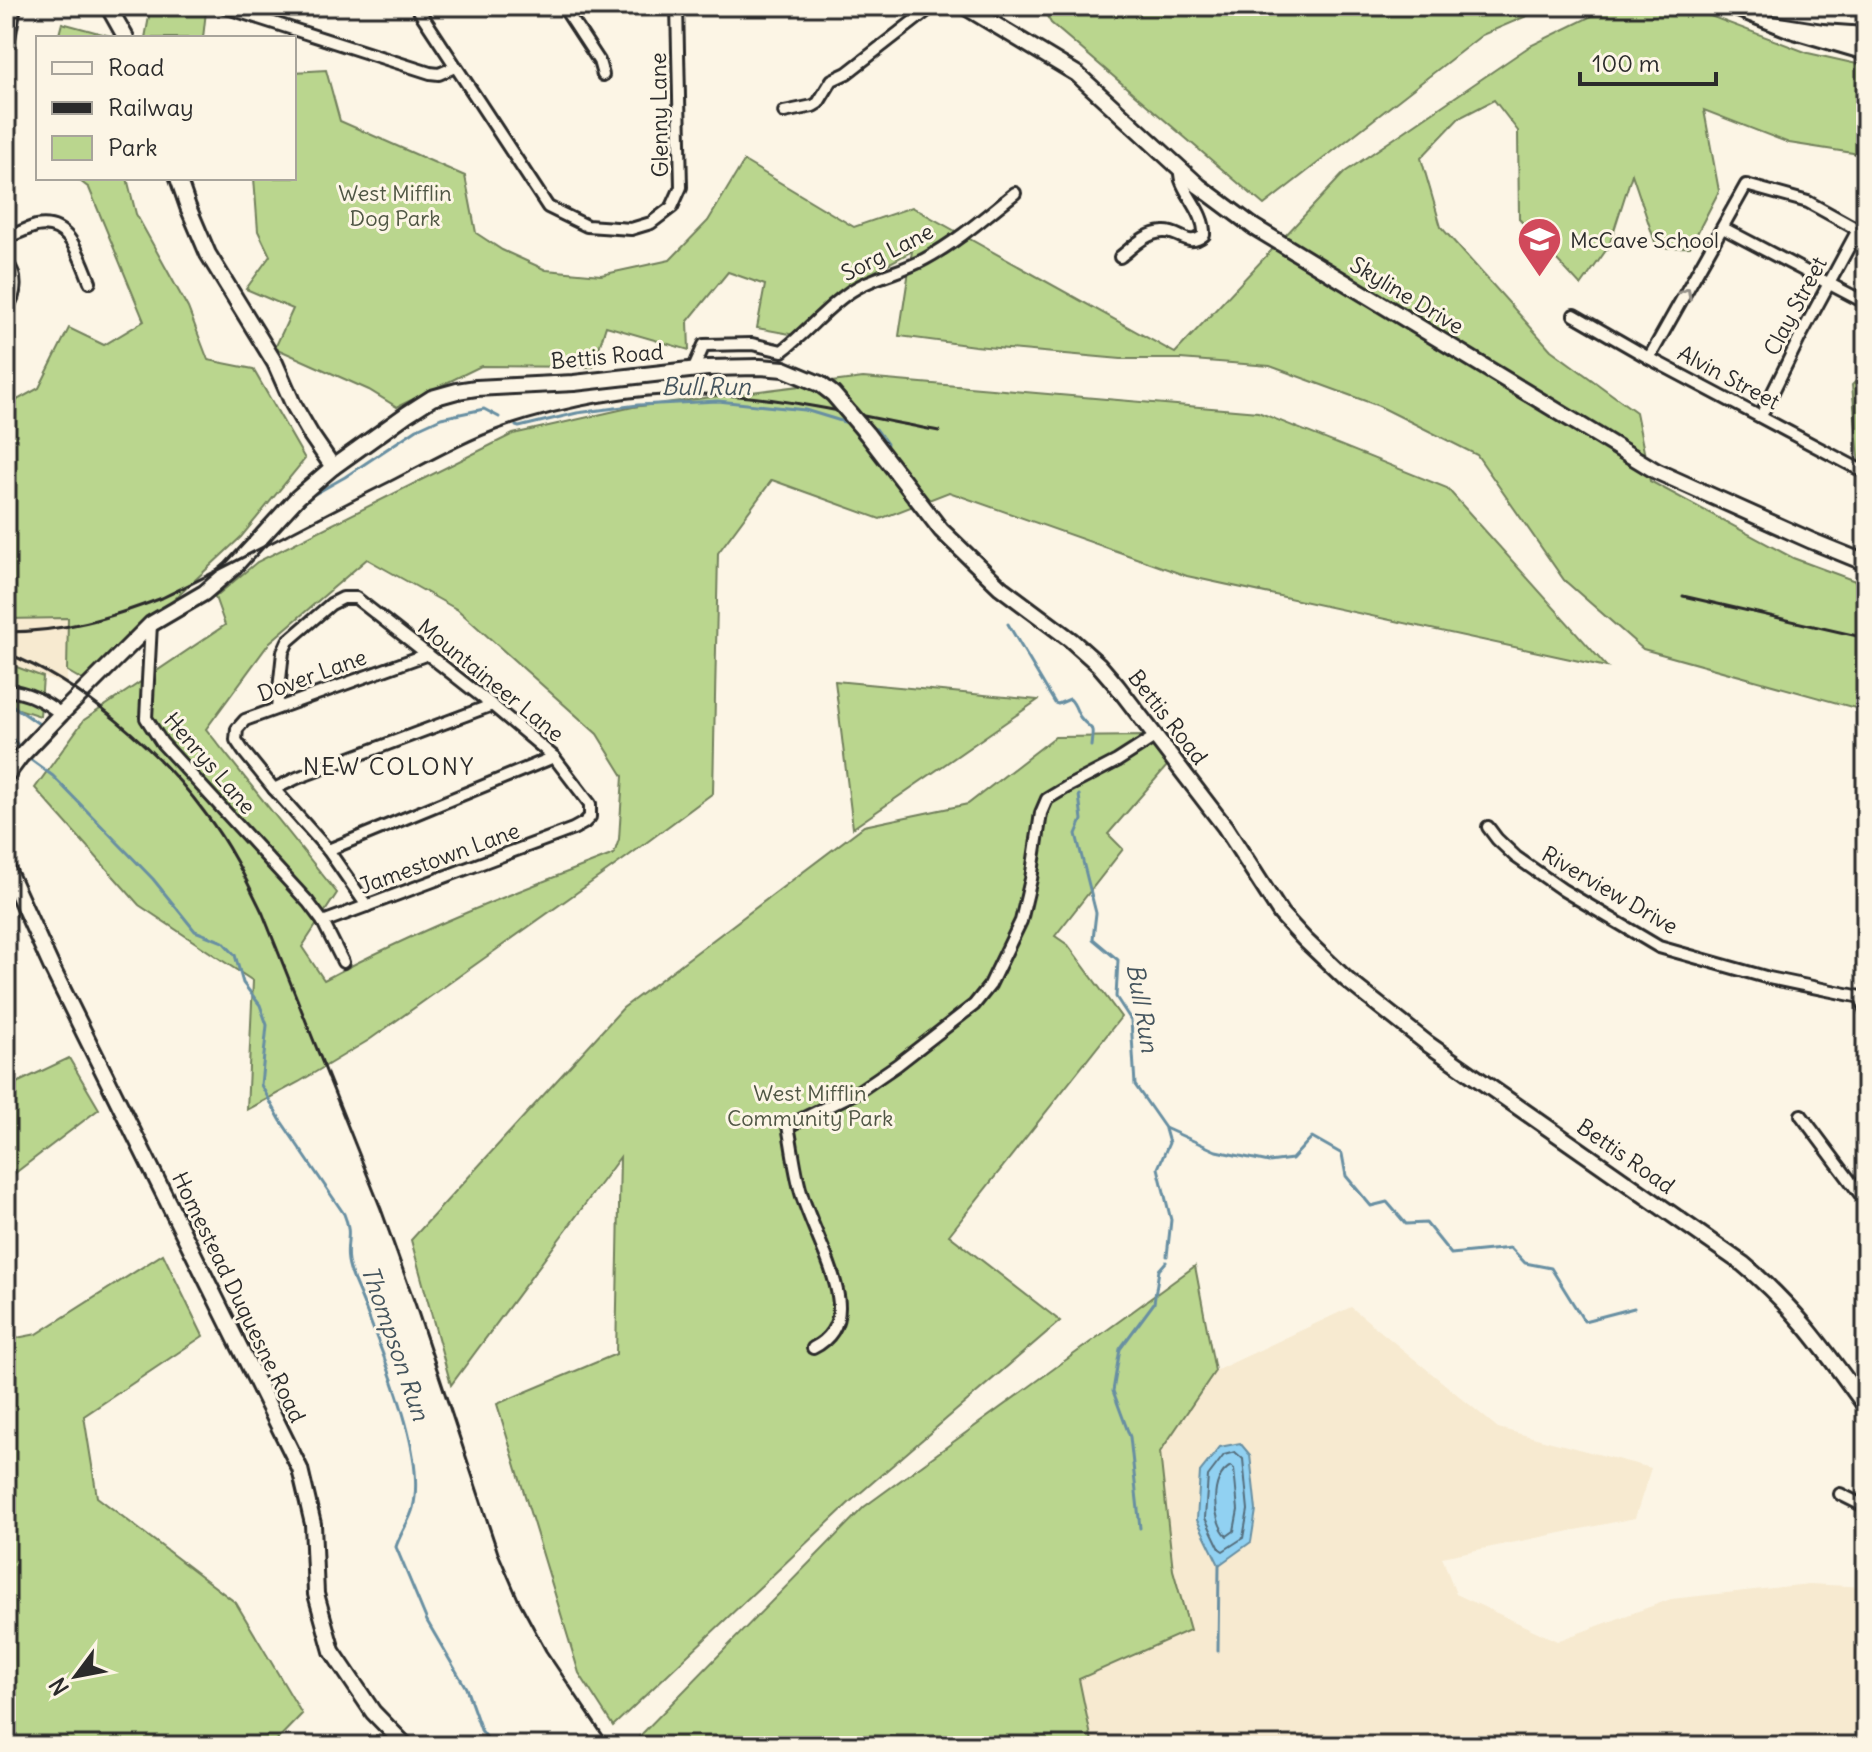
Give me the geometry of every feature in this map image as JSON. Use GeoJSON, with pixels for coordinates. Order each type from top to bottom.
{"type":"FeatureCollection","features":[{"type":"Feature","properties":{"kind":"main road"},"geometry":{"type":"LineString","coordinates":[[1773,6],[1866,17]]}},
{"type":"Feature","properties":{"kind":"street"},"geometry":{"type":"LineString","coordinates":[[6,44],[13,6]]}},
{"type":"Feature","properties":{"kind":"street"},"geometry":{"type":"LineString","coordinates":[[108,6],[125,36]]}},
{"type":"Feature","properties":{"kind":"street"},"geometry":{"type":"LineString","coordinates":[[221,6],[430,73],[439,74],[455,67]]}},
{"type":"Feature","properties":{"kind":"street","name":"Glenny Lane"},"geometry":{"type":"LineString","coordinates":[[416,6],[548,207],[587,226],[631,229],[651,223],[672,207],[681,187],[677,6]]}},
{"type":"Feature","properties":{"kind":"street"},"geometry":{"type":"LineString","coordinates":[[563,6],[599,61],[603,75]]}},
{"type":"Feature","properties":{"kind":"street"},"geometry":{"type":"LineString","coordinates":[[784,112],[818,103],[832,80],[847,73],[933,6]]}},
{"type":"Feature","properties":{"kind":"street","name":"Skyline Drive"},"geometry":{"type":"LineString","coordinates":[[964,6],[1077,74],[1199,186],[1254,227],[1656,471],[1866,563]]}},
{"type":"Feature","properties":{"kind":"street"},"geometry":{"type":"LineString","coordinates":[[1120,257],[1145,237],[1158,232],[1168,231],[1190,241],[1204,235],[1201,218],[1181,181],[1179,167]]}},
{"type":"Feature","properties":{"kind":"street"},"geometry":{"type":"LineString","coordinates":[[6,776],[61,714],[151,624],[204,593],[232,569],[298,497],[333,467],[311,435],[275,363],[208,254],[179,180]]}},
{"type":"Feature","properties":{"kind":"street"},"geometry":{"type":"LineString","coordinates":[[1649,358],[1746,185],[1808,202],[1862,232]]}},
{"type":"Feature","properties":{"kind":"street","name":"Sorg Lane"},"geometry":{"type":"LineString","coordinates":[[693,370],[704,345],[752,344],[782,351],[847,294],[866,282],[924,260],[971,229],[1015,193]]}},
{"type":"Feature","properties":{"kind":"street","name":"Clay Street"},"geometry":{"type":"LineString","coordinates":[[1761,416],[1829,283],[1862,232],[1866,215]]}},
{"type":"Feature","properties":{"kind":"street"},"geometry":{"type":"LineString","coordinates":[[6,238],[36,226],[64,232],[76,248],[90,282]]}},
{"type":"Feature","properties":{"kind":"street"},"geometry":{"type":"LineString","coordinates":[[1723,228],[1866,303]]}},
{"type":"Feature","properties":{"kind":"street"},"geometry":{"type":"LineString","coordinates":[[6,262],[13,269],[15,289],[6,309]]}},
{"type":"Feature","properties":{"kind":"street","name":"Alvin Street"},"geometry":{"type":"LineString","coordinates":[[1574,315],[1866,473]]}},
{"type":"Feature","properties":{"kind":"street","name":"Bettis Road"},"geometry":{"type":"LineString","coordinates":[[333,467],[432,398],[457,391],[760,367],[784,369],[820,384],[833,394],[867,434],[941,530],[1000,587],[1099,665],[1225,827],[1281,914],[1305,940],[1336,970],[1428,1044],[1743,1264],[1790,1307],[1866,1407]]}},
{"type":"Feature","properties":{"kind":"street","name":"Mountaineer Lane"},"geometry":{"type":"LineString","coordinates":[[277,708],[283,652],[288,641],[331,604],[343,598],[356,598],[554,757],[590,804],[590,817]]}},
{"type":"Feature","properties":{"kind":"street","name":"Henrys Lane"},"geometry":{"type":"LineString","coordinates":[[151,624],[146,718],[162,743],[323,922]]}},
{"type":"Feature","properties":{"kind":"street","name":"Dover Lane"},"geometry":{"type":"LineString","coordinates":[[274,789],[236,740],[237,729],[245,720],[428,654]]}},
{"type":"Feature","properties":{"kind":"street"},"geometry":{"type":"LineString","coordinates":[[6,690],[32,696],[61,714]]}},
{"type":"Feature","properties":{"kind":"street"},"geometry":{"type":"LineString","coordinates":[[367,906],[328,850],[274,789],[492,705]]}},
{"type":"Feature","properties":{"kind":"street"},"geometry":{"type":"LineString","coordinates":[[813,1348],[826,1341],[837,1321],[840,1305],[838,1289],[802,1196],[788,1126],[859,1091],[974,1005],[990,985],[1021,921],[1041,813],[1047,799],[1156,736]]}},
{"type":"Feature","properties":{"kind":"street"},"geometry":{"type":"LineString","coordinates":[[328,850],[554,757]]}},
{"type":"Feature","properties":{"kind":"street","name":"Jamestown Lane"},"geometry":{"type":"LineString","coordinates":[[323,922],[573,829],[590,817]]}},
{"type":"Feature","properties":{"kind":"street","name":"Riverview Drive"},"geometry":{"type":"LineString","coordinates":[[1488,827],[1516,857],[1563,890],[1659,947],[1769,978],[1863,995]]}},
{"type":"Feature","properties":{"kind":"street","name":"Homestead Duquesne Road"},"geometry":{"type":"LineString","coordinates":[[6,867],[59,982],[300,1469],[313,1524],[316,1594],[332,1651],[373,1712],[406,1746]]}},
{"type":"Feature","properties":{"kind":"street"},"geometry":{"type":"LineString","coordinates":[[323,922],[343,962]]}},
{"type":"Feature","properties":{"kind":"street"},"geometry":{"type":"LineString","coordinates":[[1863,995],[1866,1012]]}},
{"type":"Feature","properties":{"kind":"street"},"geometry":{"type":"LineString","coordinates":[[1801,1115],[1866,1202]]}},
{"type":"Feature","properties":{"kind":"street"},"geometry":{"type":"LineString","coordinates":[[1840,1494],[1866,1507]]}},
{"type":"Feature","properties":{"kind":"shaded area"},"geometry":{"type":"Polygon","coordinates":[[[68,618],[67,686],[6,663],[6,619],[68,618]]]}},
{"type":"Feature","properties":{"kind":"shaded area"},"geometry":{"type":"Polygon","coordinates":[[[1351,1307],[1498,1428],[1651,1468],[1635,1518],[1442,1557],[1456,1594],[1557,1641],[1671,1599],[1809,1584],[1866,1587],[1866,1746],[1093,1746],[1079,1679],[1190,1630],[1173,1570],[1160,1452],[1215,1371],[1351,1307]]]}},
{"type":"Feature","properties":{"kind":"green space"},"geometry":{"type":"Polygon","coordinates":[[[151,6],[191,6],[206,11],[203,36],[145,36],[151,6]]]}},
{"type":"Feature","properties":{"kind":"green space"},"geometry":{"type":"Polygon","coordinates":[[[1041,6],[1550,6],[1482,35],[1264,205],[1051,23],[1041,6]]]}},
{"type":"Feature","properties":{"kind":"green space","name":"West Mifflin Dog Park"},"geometry":{"type":"Polygon","coordinates":[[[1612,6],[1684,6],[1808,53],[1866,66],[1866,155],[1789,143],[1704,110],[1719,191],[1690,247],[1657,248],[1632,174],[1609,246],[1581,286],[1519,219],[1518,131],[1494,100],[1459,118],[1421,158],[1441,227],[1551,350],[1636,412],[1650,481],[1793,558],[1866,585],[1866,711],[1643,649],[1564,580],[1477,455],[1379,406],[1270,366],[1180,359],[1121,359],[899,336],[912,251],[875,271],[795,335],[757,328],[765,285],[728,272],[688,321],[689,350],[606,326],[593,367],[481,366],[397,407],[369,390],[275,348],[293,309],[246,289],[270,256],[258,231],[254,180],[296,180],[296,72],[326,70],[340,121],[465,176],[476,233],[502,250],[546,270],[601,275],[670,260],[708,221],[744,161],[854,227],[912,207],[1175,353],[1345,172],[1530,46],[1612,6]]]}},
{"type":"Feature","properties":{"kind":"green space"},"geometry":{"type":"Polygon","coordinates":[[[62,23],[110,36],[59,36],[62,23]]]}},
{"type":"Feature","properties":{"kind":"green space"},"geometry":{"type":"Polygon","coordinates":[[[79,180],[128,180],[136,214],[188,308],[208,360],[253,369],[305,459],[241,537],[86,682],[67,671],[68,618],[6,619],[6,406],[39,388],[69,328],[104,345],[144,321],[89,188],[79,180]]]}},
{"type":"Feature","properties":{"kind":"green space"},"geometry":{"type":"Polygon","coordinates":[[[1866,371],[1866,462],[1859,459],[1852,385],[1866,371]]]}},
{"type":"Feature","properties":{"kind":"green space"},"geometry":{"type":"Polygon","coordinates":[[[863,378],[1258,412],[1447,488],[1607,667],[1187,576],[949,492],[880,519],[772,480],[718,553],[713,793],[369,1040],[247,1110],[253,981],[139,905],[35,788],[84,720],[225,625],[215,597],[257,562],[513,434],[633,407],[863,378]],[[367,559],[270,642],[206,729],[337,893],[302,947],[324,980],[431,928],[614,854],[619,839],[623,776],[597,734],[458,610],[367,559]]]}},
{"type":"Feature","properties":{"kind":"green space"},"geometry":{"type":"Polygon","coordinates":[[[6,663],[43,677],[40,716],[6,705],[6,663]]]}},
{"type":"Feature","properties":{"kind":"green space"},"geometry":{"type":"Polygon","coordinates":[[[835,681],[1038,700],[853,828],[835,681]]]}},
{"type":"Feature","properties":{"kind":"green space","name":"West Mifflin Community Park"},"geometry":{"type":"Polygon","coordinates":[[[1148,736],[1167,766],[1108,834],[1123,849],[1055,936],[1068,945],[1121,1017],[949,1235],[1060,1321],[851,1501],[613,1726],[579,1673],[497,1404],[616,1354],[620,1157],[451,1385],[411,1240],[623,1008],[864,826],[968,804],[1055,737],[1148,736]]]}},
{"type":"Feature","properties":{"kind":"green space"},"geometry":{"type":"Polygon","coordinates":[[[69,1058],[99,1109],[6,1180],[6,1088],[69,1058]]]}},
{"type":"Feature","properties":{"kind":"green space"},"geometry":{"type":"Polygon","coordinates":[[[163,1254],[203,1336],[84,1416],[97,1497],[236,1603],[302,1714],[271,1746],[6,1746],[6,1340],[37,1334],[163,1254]]]}},
{"type":"Feature","properties":{"kind":"green space"},"geometry":{"type":"Polygon","coordinates":[[[1195,1266],[1215,1371],[1160,1452],[1173,1570],[1190,1630],[1079,1679],[1093,1746],[630,1746],[864,1507],[1195,1266]]]}},
{"type":"Feature","properties":{"kind":"water"},"geometry":{"type":"Polygon","coordinates":[[[1240,1443],[1250,1455],[1256,1510],[1251,1542],[1219,1565],[1197,1520],[1200,1472],[1220,1447],[1240,1443]]]}},
{"type":"Feature","properties":{"kind":"waterway","name":"Bull Run"},"geometry":{"type":"LineString","coordinates":[[516,426],[577,413],[638,405],[718,401],[805,410],[851,424]]}},
{"type":"Feature","properties":{"kind":"waterway","name":"Bull Run"},"geometry":{"type":"LineString","coordinates":[[300,507],[313,495],[417,429],[441,418],[484,409],[499,417]]}},
{"type":"Feature","properties":{"kind":"waterway","name":"Bull Run"},"geometry":{"type":"LineString","coordinates":[[870,428],[876,429],[887,444]]}},
{"type":"Feature","properties":{"kind":"waterway","name":"Bull Run"},"geometry":{"type":"LineString","coordinates":[[1008,624],[1055,703],[1070,699],[1080,717],[1091,728],[1091,746]]}},
{"type":"Feature","properties":{"kind":"waterway","name":"Bull Run"},"geometry":{"type":"LineString","coordinates":[[6,701],[42,726]]}},
{"type":"Feature","properties":{"kind":"waterway","name":"Thompson Run"},"geometry":{"type":"LineString","coordinates":[[6,731],[21,749]]}},
{"type":"Feature","properties":{"kind":"waterway","name":"Thompson Run"},"geometry":{"type":"LineString","coordinates":[[31,760],[53,776],[153,879],[195,931],[223,942],[235,955],[243,983],[260,1005],[267,1025],[261,1085],[281,1121],[344,1214],[348,1228],[350,1271],[391,1376],[408,1433],[416,1486],[412,1513],[396,1547],[427,1621],[466,1688],[481,1730],[493,1746]]}},
{"type":"Feature","properties":{"kind":"waterway","name":"Bull Run"},"geometry":{"type":"LineString","coordinates":[[1079,795],[1082,820],[1076,834],[1096,913],[1093,939],[1118,960],[1116,997],[1131,1020],[1135,1085],[1165,1128],[1216,1151],[1269,1162],[1292,1159],[1312,1137],[1342,1154],[1346,1176],[1371,1206],[1387,1202],[1406,1224],[1426,1223],[1451,1254],[1511,1248],[1525,1263],[1551,1268],[1584,1321],[1634,1308]]}},
{"type":"Feature","properties":{"kind":"waterway"},"geometry":{"type":"LineString","coordinates":[[1165,1129],[1169,1143],[1158,1168],[1171,1220],[1167,1256]]}},
{"type":"Feature","properties":{"kind":"waterway"},"geometry":{"type":"LineString","coordinates":[[1140,1528],[1130,1437],[1113,1391],[1120,1349],[1154,1303],[1159,1270],[1166,1262]]}},
{"type":"Feature","properties":{"kind":"waterway"},"geometry":{"type":"LineString","coordinates":[[1218,1651],[1219,1565]]}},
{"type":"Feature","properties":{"kind":"railway"},"geometry":{"type":"LineString","coordinates":[[1708,6],[1788,38],[1866,61]]}},
{"type":"Feature","properties":{"kind":"railway"},"geometry":{"type":"LineString","coordinates":[[6,632],[47,630],[86,622],[162,598],[460,446],[504,427],[550,413],[646,396],[725,395],[817,407],[939,431]]}},
{"type":"Feature","properties":{"kind":"railway"},"geometry":{"type":"LineString","coordinates":[[1683,596],[1866,638]]}},
{"type":"Feature","properties":{"kind":"railway"},"geometry":{"type":"LineString","coordinates":[[6,653],[62,681],[141,742],[186,789],[237,862],[263,914],[381,1209],[498,1553],[546,1651],[610,1746]]}},
{"type":"Feature","properties":{"kind":"place","name":"McCave School"},"geometry":{"type":"Point","coordinates":[1539,279]}},
{"type":"Feature","properties":{"kind":"district","name":"NEW COLONY"},"geometry":{"type":"Point","coordinates":[389,767]}}]}
